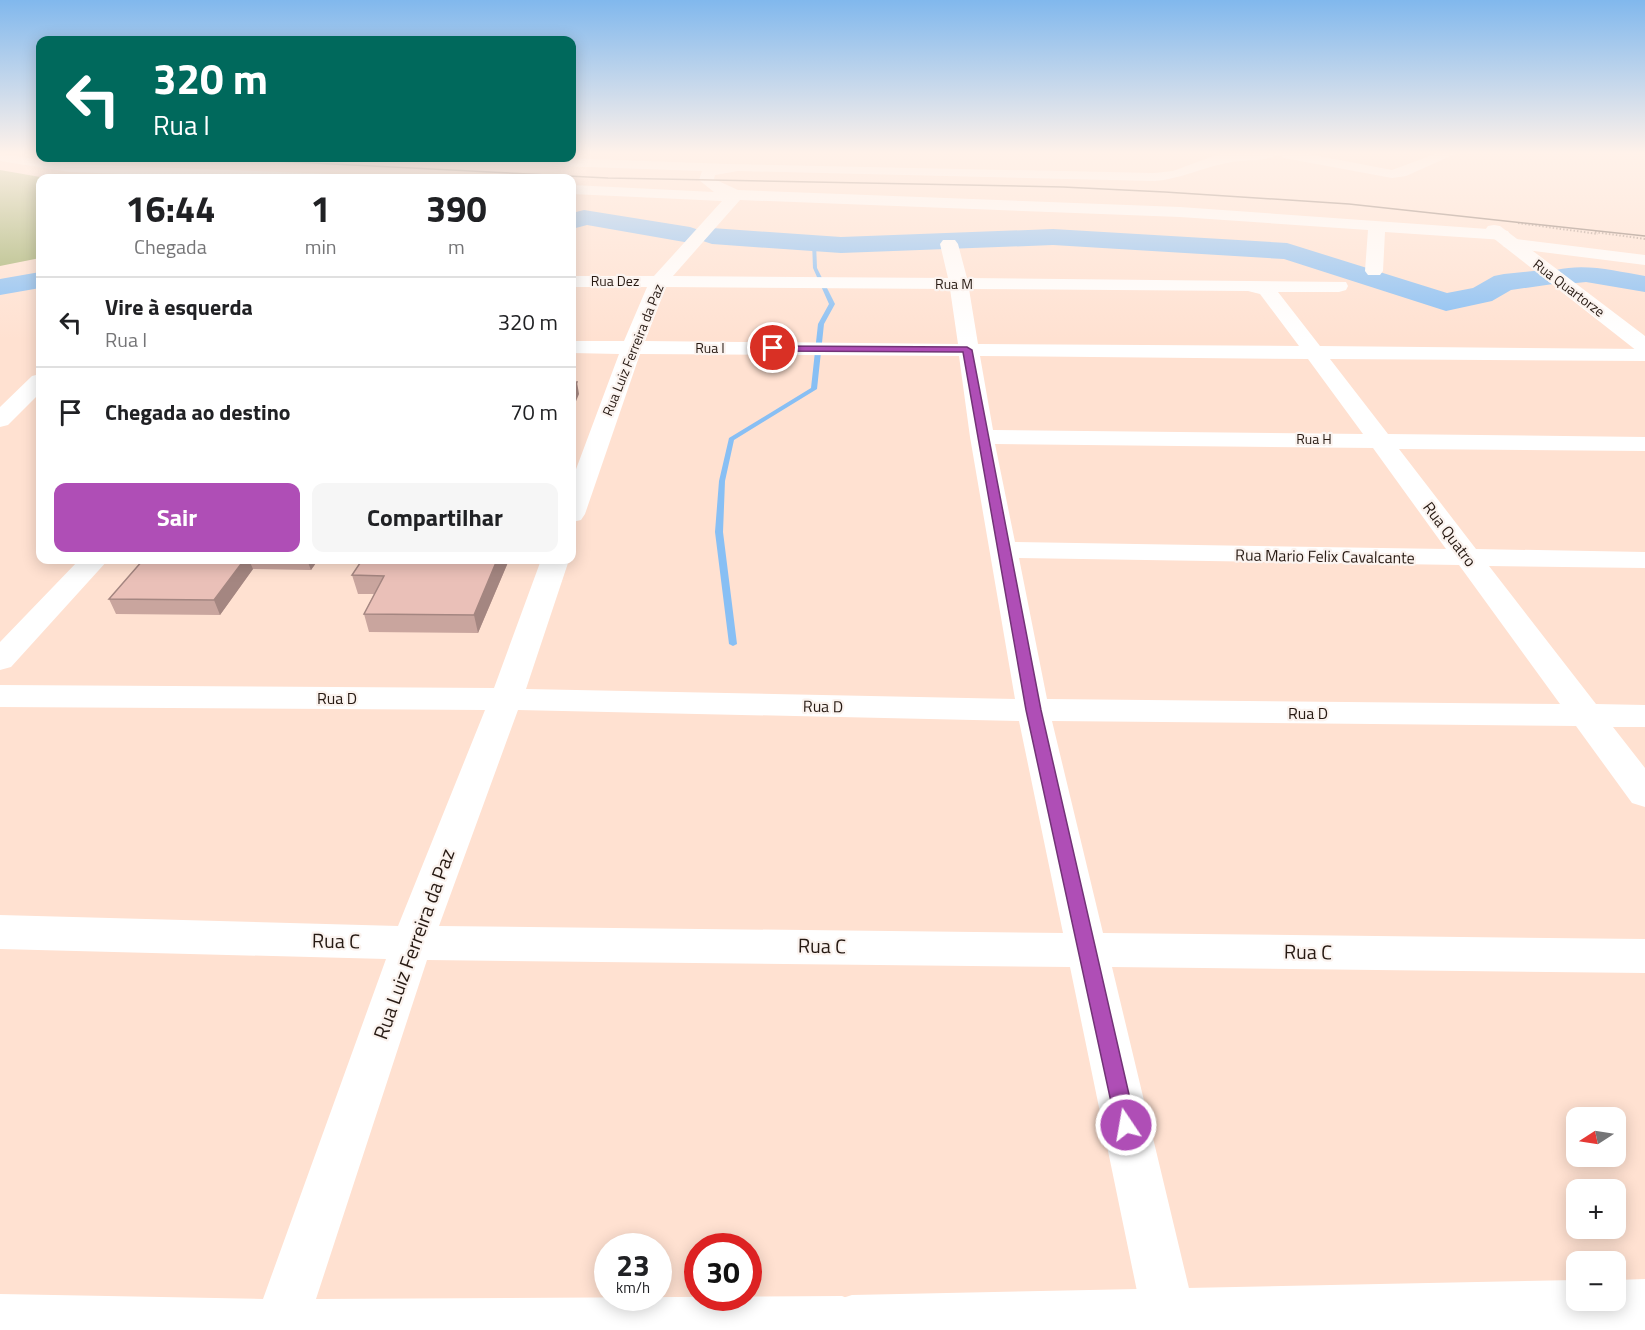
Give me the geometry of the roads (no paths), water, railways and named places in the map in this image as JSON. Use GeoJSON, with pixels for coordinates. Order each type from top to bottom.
{"type":"FeatureCollection","features":[{"type":"Feature","properties":{"kind":"street","name":"Rua Luiz Ferreira da Paz"},"geometry":{"type":"LineString","coordinates":[[576,503],[659,281],[718,216]]}},
{"type":"Feature","properties":{"kind":"street"},"geometry":{"type":"LineString","coordinates":[[1242,216],[1502,236],[1645,260]]}},
{"type":"Feature","properties":{"kind":"street"},"geometry":{"type":"LineString","coordinates":[[1374,271],[1377,225]]}},
{"type":"Feature","properties":{"kind":"street","name":"Rua Quartorze"},"geometry":{"type":"LineString","coordinates":[[1502,236],[1645,346]]}},
{"type":"Feature","properties":{"kind":"street"},"geometry":{"type":"LineString","coordinates":[[949,244],[959,284],[967,350],[982,437],[1005,550],[1033,710],[1171,1324]]}},
{"type":"Feature","properties":{"kind":"street","name":"Rua Dez"},"geometry":{"type":"LineString","coordinates":[[576,281],[659,281]]}},
{"type":"Feature","properties":{"kind":"street","name":"Rua M"},"geometry":{"type":"LineString","coordinates":[[659,281],[1339,286]]}},
{"type":"Feature","properties":{"kind":"street","name":"Rua Quatro"},"geometry":{"type":"LineString","coordinates":[[1254,286],[1273,295],[1377,440],[1645,794]]}},
{"type":"Feature","properties":{"kind":"street"},"geometry":{"type":"LineString","coordinates":[[576,347],[633,348]]}},
{"type":"Feature","properties":{"kind":"street","name":"Rua I"},"geometry":{"type":"LineString","coordinates":[[633,348],[1645,355]]}},
{"type":"Feature","properties":{"kind":"street"},"geometry":{"type":"LineString","coordinates":[[0,420],[36,385]]}},
{"type":"Feature","properties":{"kind":"street","name":"Rua H"},"geometry":{"type":"LineString","coordinates":[[982,437],[1645,444]]}},
{"type":"Feature","properties":{"kind":"street","name":"Rua Mario Felix Cavalcante"},"geometry":{"type":"LineString","coordinates":[[1005,550],[1645,560]]}},
{"type":"Feature","properties":{"kind":"street"},"geometry":{"type":"LineString","coordinates":[[0,660],[90,564]]}},
{"type":"Feature","properties":{"kind":"street","name":"Rua Luiz Ferreira da Paz"},"geometry":{"type":"LineString","coordinates":[[279,1328],[412,943],[506,699],[554,564]]}},
{"type":"Feature","properties":{"kind":"street","name":"Rua D"},"geometry":{"type":"LineString","coordinates":[[0,696],[506,699],[1033,710],[1645,716]]}},
{"type":"Feature","properties":{"kind":"street","name":"Rua C"},"geometry":{"type":"LineString","coordinates":[[0,932],[412,943],[1645,956]]}},
{"type":"Feature","properties":{"kind":"street"},"geometry":{"type":"LineString","coordinates":[[0,1321],[279,1328],[839,1327],[1171,1324],[1645,1307]]}},
{"type":"Feature","properties":{"kind":"waterway"},"geometry":{"type":"LineString","coordinates":[[576,220],[584,217],[690,235]]}},
{"type":"Feature","properties":{"kind":"waterway"},"geometry":{"type":"LineString","coordinates":[[712,236],[841,245],[1053,237],[1287,251],[1446,302],[1482,295],[1504,282],[1543,278]]}},
{"type":"Feature","properties":{"kind":"waterway"},"geometry":{"type":"LineString","coordinates":[[733,644],[719,532],[722,481],[731,439],[814,389],[821,324],[832,304],[815,268],[814,243]]}},
{"type":"Feature","properties":{"kind":"waterway"},"geometry":{"type":"LineString","coordinates":[[1566,276],[1586,274],[1645,284]]}},
{"type":"Feature","properties":{"kind":"waterway"},"geometry":{"type":"LineString","coordinates":[[0,287],[36,281]]}},
{"type":"Feature","properties":{"kind":"tram line"},"geometry":{"type":"LineString","coordinates":[[1461,216],[1645,236]]}}]}
